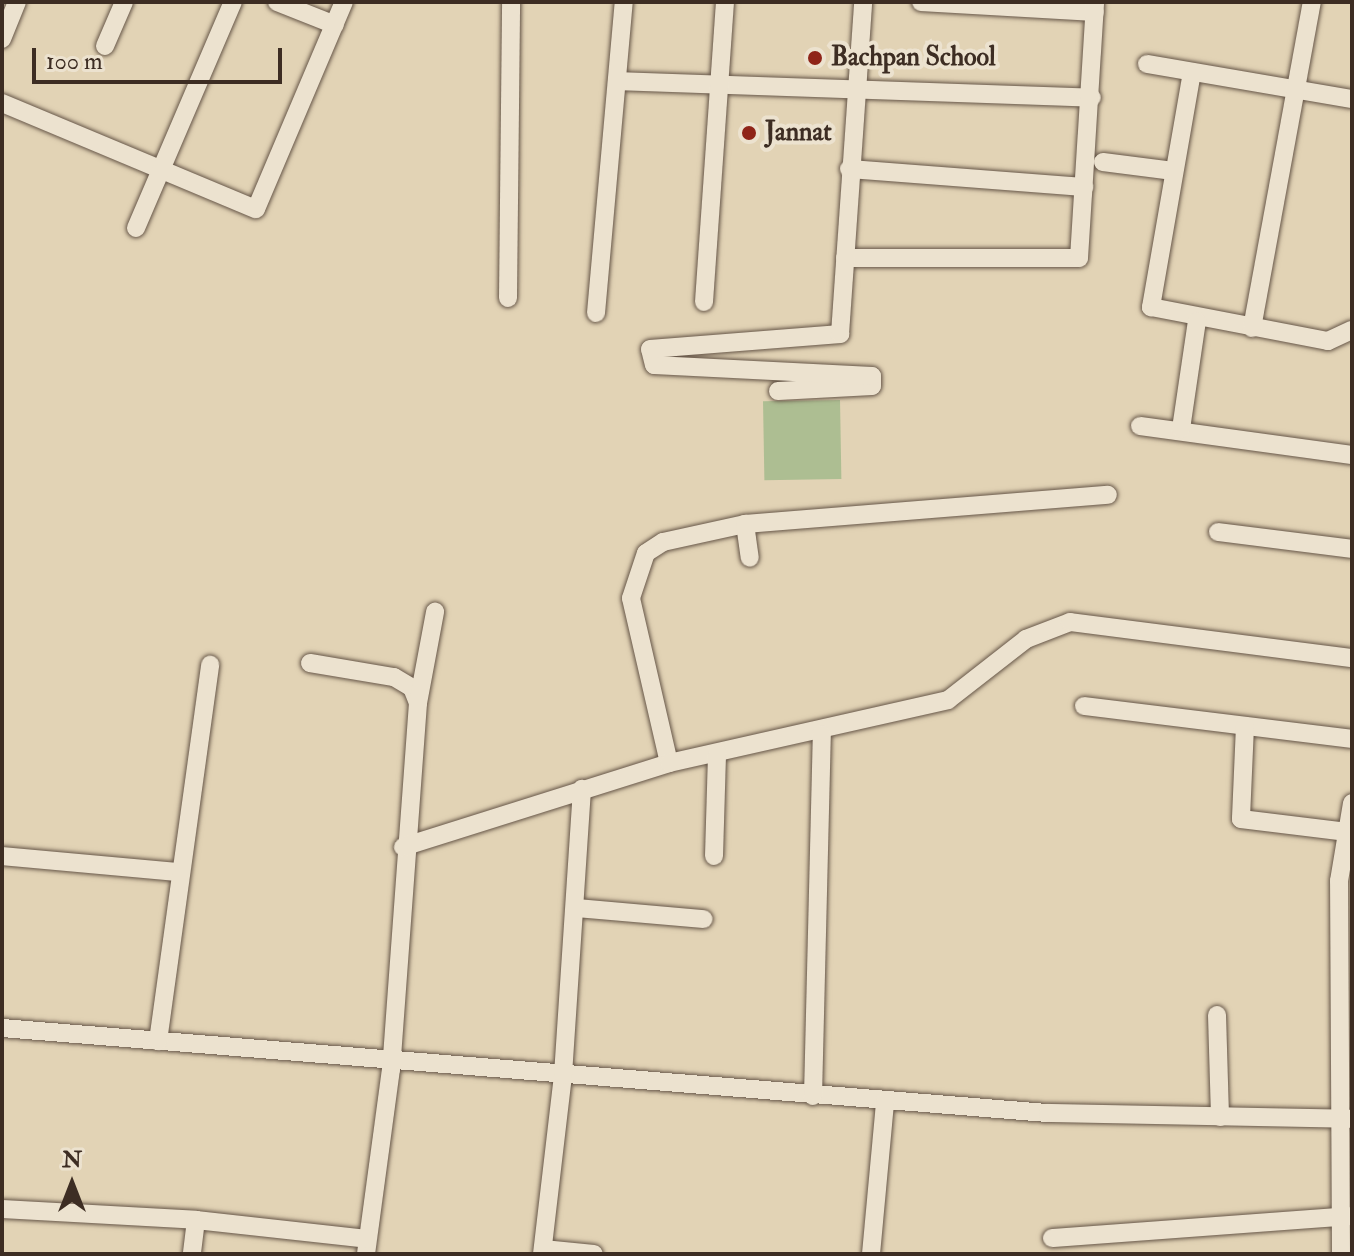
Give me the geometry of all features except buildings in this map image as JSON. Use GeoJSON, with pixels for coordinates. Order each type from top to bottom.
{"type":"FeatureCollection","features":[{"type":"Feature","properties":{"kind":"street"},"geometry":{"type":"LineString","coordinates":[[2,39],[17,2]]}},
{"type":"Feature","properties":{"kind":"street"},"geometry":{"type":"LineString","coordinates":[[105,46],[124,2]]}},
{"type":"Feature","properties":{"kind":"street"},"geometry":{"type":"LineString","coordinates":[[136,228],[233,2]]}},
{"type":"Feature","properties":{"kind":"street"},"geometry":{"type":"LineString","coordinates":[[277,2],[335,25]]}},
{"type":"Feature","properties":{"kind":"street"},"geometry":{"type":"LineString","coordinates":[[2,103],[256,209],[344,2]]}},
{"type":"Feature","properties":{"kind":"street"},"geometry":{"type":"LineString","coordinates":[[508,298],[511,2]]}},
{"type":"Feature","properties":{"kind":"street"},"geometry":{"type":"LineString","coordinates":[[596,313],[624,2]]}},
{"type":"Feature","properties":{"kind":"street"},"geometry":{"type":"LineString","coordinates":[[704,302],[716,87],[725,2]]}},
{"type":"Feature","properties":{"kind":"street"},"geometry":{"type":"LineString","coordinates":[[778,391],[872,386],[872,376],[654,365],[650,349],[840,334],[852,91],[863,2]]}},
{"type":"Feature","properties":{"kind":"street"},"geometry":{"type":"LineString","coordinates":[[845,258],[1079,258],[1092,98],[1095,7],[921,2]]}},
{"type":"Feature","properties":{"kind":"street"},"geometry":{"type":"LineString","coordinates":[[1252,328],[1312,2]]}},
{"type":"Feature","properties":{"kind":"street"},"geometry":{"type":"LineString","coordinates":[[1147,64],[1352,99]]}},
{"type":"Feature","properties":{"kind":"street"},"geometry":{"type":"LineString","coordinates":[[1192,72],[1151,307],[1197,321],[1328,341],[1352,330]]}},
{"type":"Feature","properties":{"kind":"street"},"geometry":{"type":"LineString","coordinates":[[617,81],[716,87],[1092,98]]}},
{"type":"Feature","properties":{"kind":"street"},"geometry":{"type":"LineString","coordinates":[[1103,162],[1173,171]]}},
{"type":"Feature","properties":{"kind":"street"},"geometry":{"type":"LineString","coordinates":[[849,169],[1084,187]]}},
{"type":"Feature","properties":{"kind":"street"},"geometry":{"type":"LineString","coordinates":[[1181,429],[1197,321]]}},
{"type":"Feature","properties":{"kind":"street"},"geometry":{"type":"LineString","coordinates":[[1140,426],[1181,429],[1352,455]]}},
{"type":"Feature","properties":{"kind":"street"},"geometry":{"type":"LineString","coordinates":[[669,763],[631,598],[636,572],[663,542],[745,524],[1108,495]]}},
{"type":"Feature","properties":{"kind":"street"},"geometry":{"type":"LineString","coordinates":[[745,524],[750,558]]}},
{"type":"Feature","properties":{"kind":"street"},"geometry":{"type":"LineString","coordinates":[[1218,532],[1352,549]]}},
{"type":"Feature","properties":{"kind":"street"},"geometry":{"type":"LineString","coordinates":[[2,1209],[196,1220],[367,1246],[391,1061],[403,847],[418,703],[435,612]]}},
{"type":"Feature","properties":{"kind":"street"},"geometry":{"type":"LineString","coordinates":[[403,847],[669,763],[822,734],[948,700],[1026,639],[1070,622],[1352,658]]}},
{"type":"Feature","properties":{"kind":"street"},"geometry":{"type":"LineString","coordinates":[[310,663],[394,677],[412,688],[418,703]]}},
{"type":"Feature","properties":{"kind":"street"},"geometry":{"type":"LineString","coordinates":[[158,1041],[210,665]]}},
{"type":"Feature","properties":{"kind":"street"},"geometry":{"type":"LineString","coordinates":[[1084,706],[1352,739]]}},
{"type":"Feature","properties":{"kind":"street"},"geometry":{"type":"LineString","coordinates":[[1245,726],[1241,819],[1347,832]]}},
{"type":"Feature","properties":{"kind":"street"},"geometry":{"type":"LineString","coordinates":[[813,1096],[822,734]]}},
{"type":"Feature","properties":{"kind":"street"},"geometry":{"type":"LineString","coordinates":[[714,856],[717,753]]}},
{"type":"Feature","properties":{"kind":"street"},"geometry":{"type":"LineString","coordinates":[[582,789],[577,908],[563,1075],[543,1252],[594,1254]]}},
{"type":"Feature","properties":{"kind":"street"},"geometry":{"type":"LineString","coordinates":[[1341,1254],[1346,1216],[1345,879],[1352,803]]}},
{"type":"Feature","properties":{"kind":"street"},"geometry":{"type":"LineString","coordinates":[[2,856],[179,872]]}},
{"type":"Feature","properties":{"kind":"street"},"geometry":{"type":"LineString","coordinates":[[577,908],[704,919]]}},
{"type":"Feature","properties":{"kind":"street"},"geometry":{"type":"LineString","coordinates":[[1217,1015],[1220,1117]]}},
{"type":"Feature","properties":{"kind":"street"},"geometry":{"type":"LineString","coordinates":[[2,1028],[885,1102],[1220,1117],[1344,1119]]}},
{"type":"Feature","properties":{"kind":"street"},"geometry":{"type":"LineString","coordinates":[[871,1254],[885,1102]]}},
{"type":"Feature","properties":{"kind":"street"},"geometry":{"type":"LineString","coordinates":[[1052,1238],[1346,1216]]}},
{"type":"Feature","properties":{"kind":"street"},"geometry":{"type":"LineString","coordinates":[[192,1254],[196,1220]]}},
{"type":"Feature","properties":{"kind":"green space"},"geometry":{"type":"Polygon","coordinates":[[[840,400],[841,479],[764,480],[763,401],[840,400]]]}},
{"type":"Feature","properties":{"kind":"place","name":"Bachpan School"},"geometry":{"type":"Point","coordinates":[815,58]}},
{"type":"Feature","properties":{"kind":"place","name":"Jannat"},"geometry":{"type":"Point","coordinates":[749,133]}}]}
